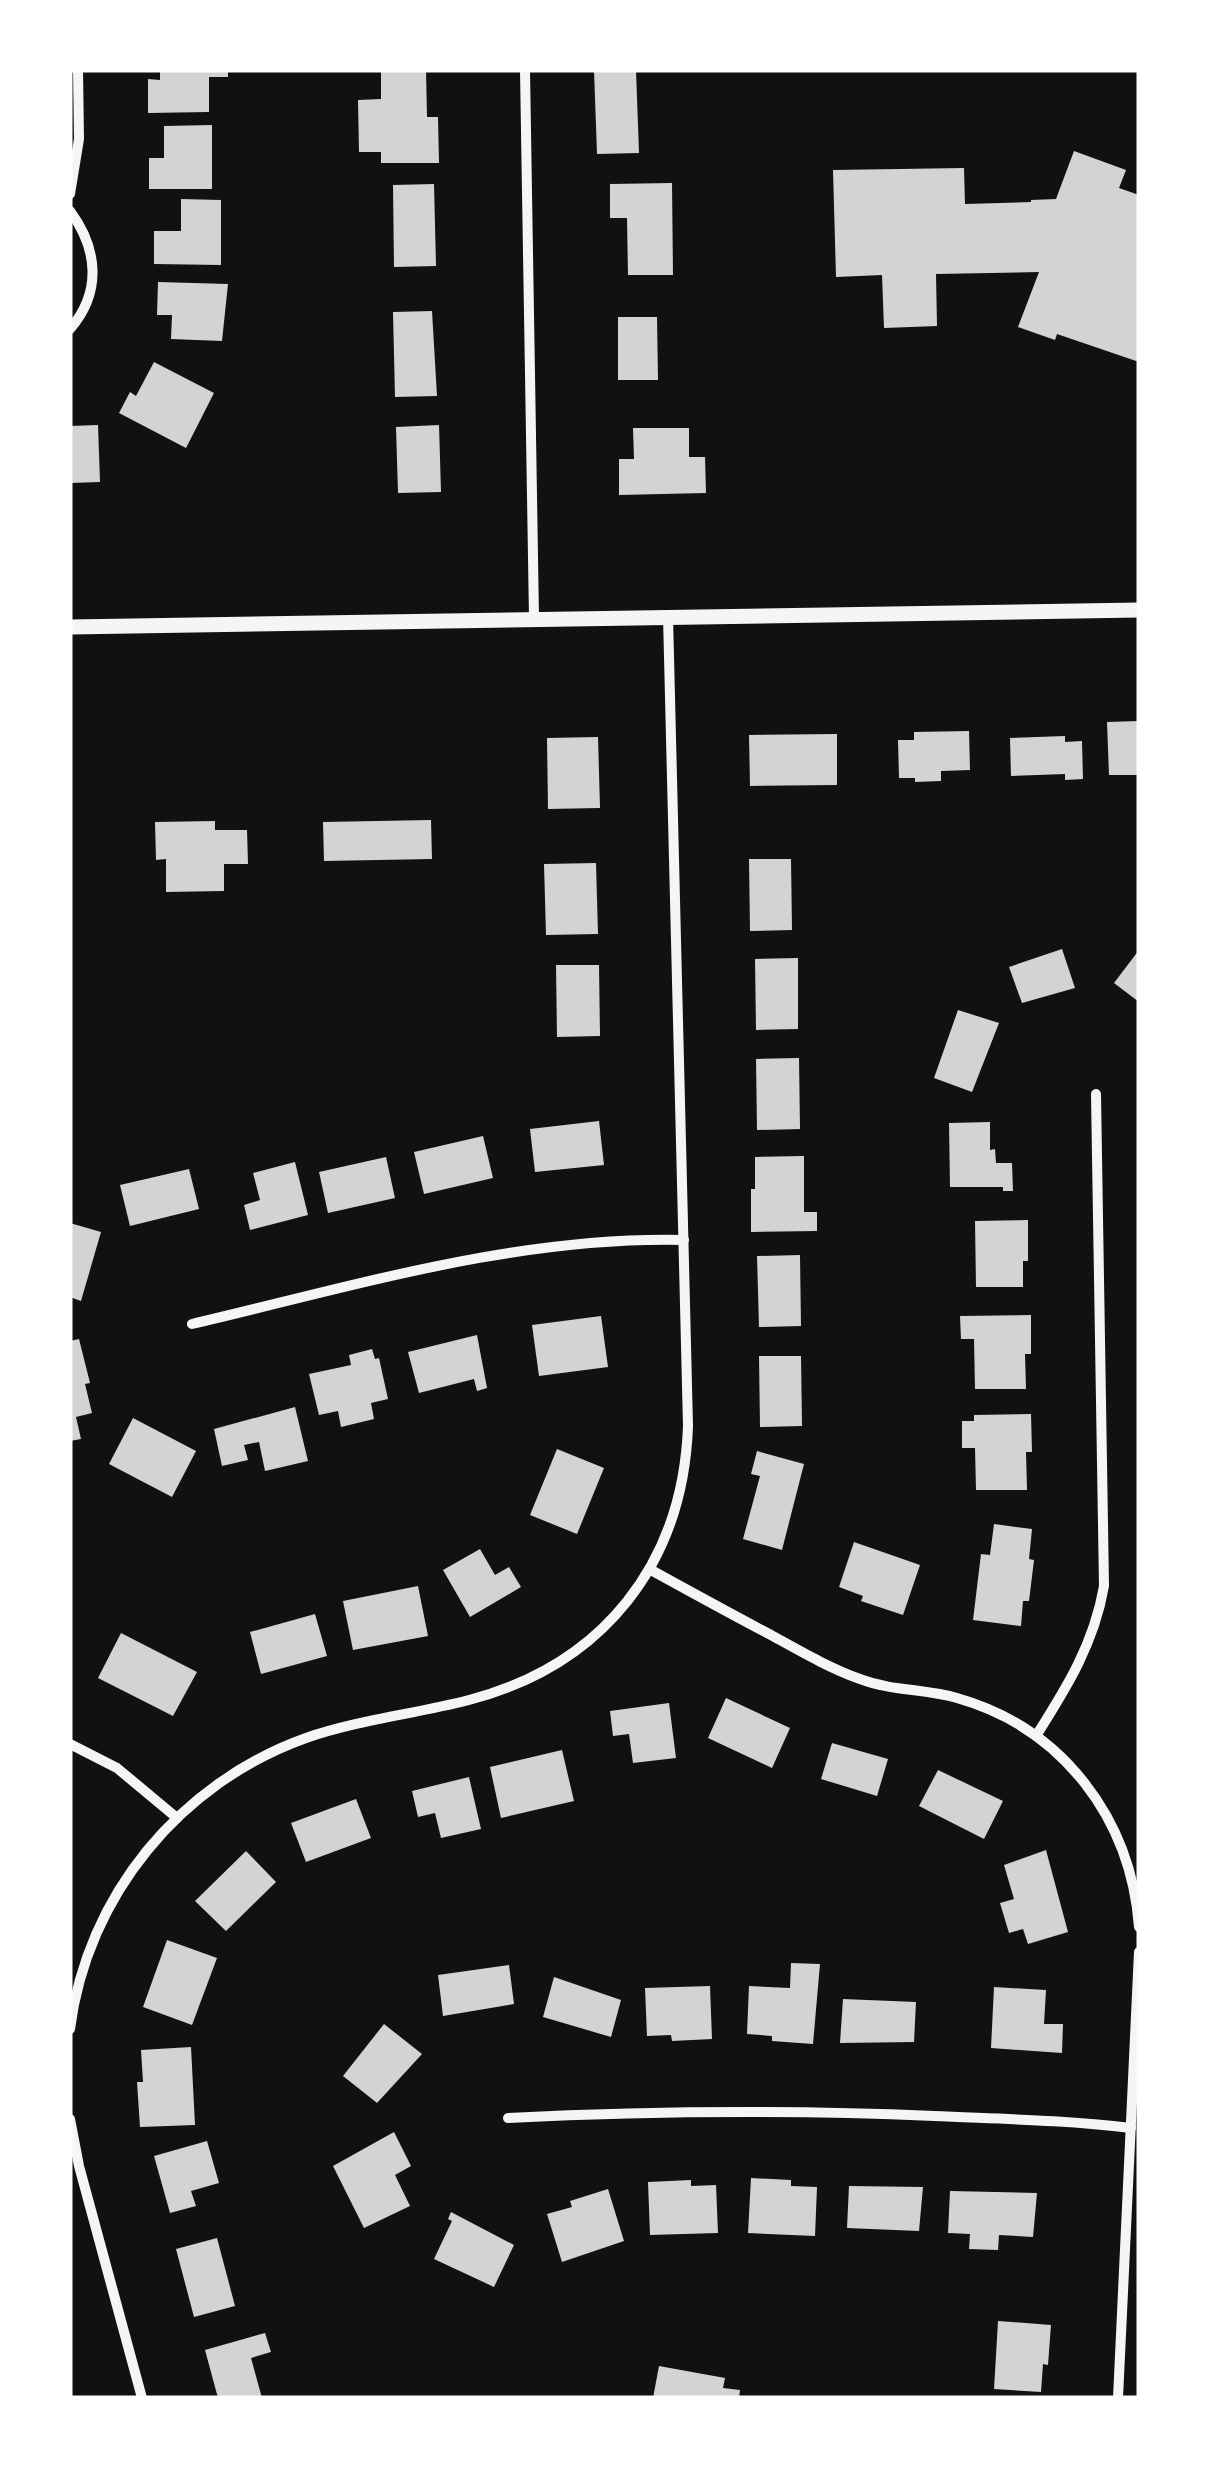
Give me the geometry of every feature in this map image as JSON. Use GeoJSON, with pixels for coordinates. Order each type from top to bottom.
{"type":"FeatureCollection","features":[{"type":"Feature","properties":{"kind":"street"},"geometry":{"type":"LineString","coordinates":[[70,194],[80,139],[78,70]]}},
{"type":"Feature","properties":{"kind":"street"},"geometry":{"type":"LineString","coordinates":[[525,70],[534,618]]}},
{"type":"Feature","properties":{"kind":"street"},"geometry":{"type":"LineString","coordinates":[[70,211],[90,244],[93,270],[90,295],[70,328]]}},
{"type":"Feature","properties":{"kind":"street"},"geometry":{"type":"LineString","coordinates":[[70,627],[1139,610]]}},
{"type":"Feature","properties":{"kind":"street"},"geometry":{"type":"LineString","coordinates":[[70,2029],[85,1961],[108,1908],[139,1859],[177,1818],[235,1772],[302,1740],[472,1699],[530,1676],[591,1640],[624,1608],[650,1570],[675,1514],[687,1457],[668,616]]}},
{"type":"Feature","properties":{"kind":"street"},"geometry":{"type":"LineString","coordinates":[[1036,1736],[1082,1660],[1092,1637],[1104,1586],[1096,1094]]}},
{"type":"Feature","properties":{"kind":"street"},"geometry":{"type":"LineString","coordinates":[[192,1324],[462,1261],[592,1242],[684,1240]]}},
{"type":"Feature","properties":{"kind":"street"},"geometry":{"type":"LineString","coordinates":[[650,1570],[858,1679],[959,1698],[995,1712],[1036,1736],[1069,1762],[1111,1821],[1132,1874],[1139,1926]]}},
{"type":"Feature","properties":{"kind":"street"},"geometry":{"type":"LineString","coordinates":[[70,1744],[116,1768],[177,1818]]}},
{"type":"Feature","properties":{"kind":"street"},"geometry":{"type":"LineString","coordinates":[[1118,2398],[1139,1952]]}},
{"type":"Feature","properties":{"kind":"street"},"geometry":{"type":"LineString","coordinates":[[508,2118],[714,2111],[860,2112],[1131,2128]]}},
{"type":"Feature","properties":{"kind":"street"},"geometry":{"type":"LineString","coordinates":[[70,2119],[72,2145],[142,2398]]}},
{"type":"Feature","properties":{"kind":"building"},"geometry":{"type":"Polygon","coordinates":[[[160,70],[228,70],[228,77],[209,77],[209,112],[148,113],[148,79],[160,80],[160,70]]]}},
{"type":"Feature","properties":{"kind":"building"},"geometry":{"type":"Polygon","coordinates":[[[381,70],[426,70],[427,117],[438,117],[439,163],[381,163],[381,152],[359,152],[358,100],[381,99],[381,70]]]}},
{"type":"Feature","properties":{"kind":"building"},"geometry":{"type":"Polygon","coordinates":[[[594,70],[636,70],[639,153],[597,154],[594,70]]]}},
{"type":"Feature","properties":{"kind":"building"},"geometry":{"type":"Polygon","coordinates":[[[212,125],[212,189],[149,189],[149,158],[164,158],[164,126],[212,125]]]}},
{"type":"Feature","properties":{"kind":"building"},"geometry":{"type":"Polygon","coordinates":[[[1074,151],[1126,170],[1119,188],[1139,195],[1139,362],[1057,334],[1055,340],[1018,327],[1039,272],[936,274],[937,326],[884,328],[882,275],[836,277],[833,170],[964,168],[965,204],[1031,202],[1056,199],[1074,151]]]}},
{"type":"Feature","properties":{"kind":"building"},"geometry":{"type":"Polygon","coordinates":[[[672,183],[673,275],[628,275],[627,218],[610,218],[610,184],[672,183]]]}},
{"type":"Feature","properties":{"kind":"building"},"geometry":{"type":"Polygon","coordinates":[[[434,184],[436,266],[394,267],[393,185],[434,184]]]}},
{"type":"Feature","properties":{"kind":"building"},"geometry":{"type":"Polygon","coordinates":[[[181,199],[221,200],[221,265],[154,264],[154,231],[181,231],[181,199]]]}},
{"type":"Feature","properties":{"kind":"building"},"geometry":{"type":"Polygon","coordinates":[[[158,282],[228,284],[222,341],[171,339],[172,315],[157,315],[158,282]]]}},
{"type":"Feature","properties":{"kind":"building"},"geometry":{"type":"Polygon","coordinates":[[[432,311],[437,396],[395,397],[393,312],[432,311]]]}},
{"type":"Feature","properties":{"kind":"building"},"geometry":{"type":"Polygon","coordinates":[[[618,317],[657,317],[658,380],[618,380],[618,317]]]}},
{"type":"Feature","properties":{"kind":"building"},"geometry":{"type":"Polygon","coordinates":[[[154,362],[214,393],[186,448],[119,413],[130,392],[136,396],[154,362]]]}},
{"type":"Feature","properties":{"kind":"building"},"geometry":{"type":"Polygon","coordinates":[[[98,425],[100,482],[70,483],[70,426],[98,425]]]}},
{"type":"Feature","properties":{"kind":"building"},"geometry":{"type":"Polygon","coordinates":[[[439,425],[441,492],[398,493],[396,427],[439,425]]]}},
{"type":"Feature","properties":{"kind":"building"},"geometry":{"type":"Polygon","coordinates":[[[633,428],[689,428],[689,457],[705,457],[706,493],[619,495],[619,459],[634,459],[633,428]]]}},
{"type":"Feature","properties":{"kind":"building"},"geometry":{"type":"Polygon","coordinates":[[[1139,721],[1139,775],[1109,775],[1107,722],[1139,721]]]}},
{"type":"Feature","properties":{"kind":"building"},"geometry":{"type":"Polygon","coordinates":[[[969,731],[970,770],[941,771],[941,781],[899,778],[898,740],[914,740],[914,732],[969,731]]]}},
{"type":"Feature","properties":{"kind":"building"},"geometry":{"type":"Polygon","coordinates":[[[837,734],[837,785],[750,786],[749,735],[837,734]]]}},
{"type":"Feature","properties":{"kind":"building"},"geometry":{"type":"Polygon","coordinates":[[[1065,736],[1065,742],[1082,741],[1083,779],[1065,780],[1065,774],[1011,776],[1010,738],[1065,736]]]}},
{"type":"Feature","properties":{"kind":"building"},"geometry":{"type":"Polygon","coordinates":[[[598,737],[600,808],[548,809],[547,738],[598,737]]]}},
{"type":"Feature","properties":{"kind":"building"},"geometry":{"type":"Polygon","coordinates":[[[431,820],[432,859],[324,861],[323,822],[431,820]]]}},
{"type":"Feature","properties":{"kind":"building"},"geometry":{"type":"Polygon","coordinates":[[[215,821],[215,830],[247,830],[248,864],[224,864],[224,891],[166,892],[166,859],[156,860],[155,822],[215,821]]]}},
{"type":"Feature","properties":{"kind":"building"},"geometry":{"type":"Polygon","coordinates":[[[749,859],[791,859],[792,930],[750,931],[749,859]]]}},
{"type":"Feature","properties":{"kind":"building"},"geometry":{"type":"Polygon","coordinates":[[[596,863],[598,934],[546,935],[544,864],[596,863]]]}},
{"type":"Feature","properties":{"kind":"building"},"geometry":{"type":"Polygon","coordinates":[[[1062,949],[1075,988],[1022,1003],[1009,967],[1062,949]]]}},
{"type":"Feature","properties":{"kind":"building"},"geometry":{"type":"Polygon","coordinates":[[[1139,950],[1139,1002],[1114,983],[1139,950]]]}},
{"type":"Feature","properties":{"kind":"building"},"geometry":{"type":"Polygon","coordinates":[[[798,958],[798,1029],[756,1030],[755,959],[798,958]]]}},
{"type":"Feature","properties":{"kind":"building"},"geometry":{"type":"Polygon","coordinates":[[[556,965],[599,965],[600,1036],[557,1037],[556,965]]]}},
{"type":"Feature","properties":{"kind":"building"},"geometry":{"type":"Polygon","coordinates":[[[958,1010],[999,1023],[972,1092],[934,1078],[958,1010]]]}},
{"type":"Feature","properties":{"kind":"building"},"geometry":{"type":"Polygon","coordinates":[[[799,1058],[800,1129],[757,1130],[756,1059],[799,1058]]]}},
{"type":"Feature","properties":{"kind":"building"},"geometry":{"type":"Polygon","coordinates":[[[599,1121],[604,1165],[535,1172],[530,1129],[599,1121]]]}},
{"type":"Feature","properties":{"kind":"building"},"geometry":{"type":"Polygon","coordinates":[[[990,1122],[990,1150],[995,1149],[996,1163],[1012,1163],[1013,1191],[1003,1191],[1003,1187],[950,1187],[949,1123],[990,1122]]]}},
{"type":"Feature","properties":{"kind":"building"},"geometry":{"type":"Polygon","coordinates":[[[483,1136],[493,1178],[424,1194],[414,1152],[483,1136]]]}},
{"type":"Feature","properties":{"kind":"building"},"geometry":{"type":"Polygon","coordinates":[[[804,1156],[804,1212],[817,1212],[817,1231],[751,1232],[755,1157],[804,1156]]]}},
{"type":"Feature","properties":{"kind":"building"},"geometry":{"type":"Polygon","coordinates":[[[386,1157],[395,1198],[328,1213],[319,1172],[386,1157]]]}},
{"type":"Feature","properties":{"kind":"building"},"geometry":{"type":"Polygon","coordinates":[[[295,1162],[308,1215],[250,1230],[244,1205],[260,1200],[253,1173],[295,1162]]]}},
{"type":"Feature","properties":{"kind":"building"},"geometry":{"type":"Polygon","coordinates":[[[189,1169],[199,1209],[130,1226],[120,1185],[189,1169]]]}},
{"type":"Feature","properties":{"kind":"building"},"geometry":{"type":"Polygon","coordinates":[[[1028,1220],[1028,1261],[1023,1261],[1023,1287],[976,1287],[975,1221],[1028,1220]]]}},
{"type":"Feature","properties":{"kind":"building"},"geometry":{"type":"Polygon","coordinates":[[[70,1223],[101,1232],[81,1301],[70,1297],[70,1223]]]}},
{"type":"Feature","properties":{"kind":"building"},"geometry":{"type":"Polygon","coordinates":[[[800,1255],[801,1326],[759,1327],[757,1256],[800,1255]]]}},
{"type":"Feature","properties":{"kind":"building"},"geometry":{"type":"Polygon","coordinates":[[[1031,1315],[1031,1354],[1025,1354],[1026,1389],[975,1389],[974,1339],[961,1339],[960,1316],[1031,1315]]]}},
{"type":"Feature","properties":{"kind":"building"},"geometry":{"type":"Polygon","coordinates":[[[601,1316],[608,1367],[539,1376],[532,1325],[601,1316]]]}},
{"type":"Feature","properties":{"kind":"building"},"geometry":{"type":"Polygon","coordinates":[[[477,1335],[487,1388],[477,1391],[474,1379],[419,1393],[408,1352],[477,1335]]]}},
{"type":"Feature","properties":{"kind":"building"},"geometry":{"type":"Polygon","coordinates":[[[79,1339],[90,1383],[85,1384],[92,1413],[76,1417],[81,1439],[70,1441],[70,1341],[79,1339]]]}},
{"type":"Feature","properties":{"kind":"building"},"geometry":{"type":"Polygon","coordinates":[[[372,1349],[375,1359],[379,1358],[388,1399],[371,1403],[374,1419],[341,1427],[338,1411],[319,1415],[309,1374],[351,1365],[349,1355],[372,1349]]]}},
{"type":"Feature","properties":{"kind":"building"},"geometry":{"type":"Polygon","coordinates":[[[759,1356],[801,1356],[802,1426],[760,1427],[759,1356]]]}},
{"type":"Feature","properties":{"kind":"building"},"geometry":{"type":"Polygon","coordinates":[[[295,1407],[308,1461],[265,1471],[259,1442],[244,1445],[248,1460],[222,1466],[214,1429],[295,1407]]]}},
{"type":"Feature","properties":{"kind":"building"},"geometry":{"type":"Polygon","coordinates":[[[1031,1414],[1027,1490],[976,1490],[975,1448],[962,1448],[962,1421],[974,1421],[974,1415],[1031,1414]]]}},
{"type":"Feature","properties":{"kind":"building"},"geometry":{"type":"Polygon","coordinates":[[[133,1418],[196,1451],[172,1497],[109,1464],[133,1418]]]}},
{"type":"Feature","properties":{"kind":"building"},"geometry":{"type":"Polygon","coordinates":[[[557,1449],[604,1468],[577,1534],[530,1515],[557,1449]]]}},
{"type":"Feature","properties":{"kind":"building"},"geometry":{"type":"Polygon","coordinates":[[[757,1451],[804,1464],[782,1550],[743,1539],[760,1476],[751,1474],[757,1451]]]}},
{"type":"Feature","properties":{"kind":"building"},"geometry":{"type":"Polygon","coordinates":[[[994,1524],[1032,1529],[1029,1559],[1034,1560],[1029,1601],[1023,1601],[1021,1626],[973,1620],[981,1554],[990,1555],[994,1524]]]}},
{"type":"Feature","properties":{"kind":"building"},"geometry":{"type":"Polygon","coordinates":[[[854,1542],[920,1565],[903,1615],[861,1601],[863,1596],[839,1587],[854,1542]]]}},
{"type":"Feature","properties":{"kind":"building"},"geometry":{"type":"Polygon","coordinates":[[[480,1549],[495,1575],[509,1567],[521,1587],[470,1617],[443,1570],[480,1549]]]}},
{"type":"Feature","properties":{"kind":"building"},"geometry":{"type":"Polygon","coordinates":[[[418,1586],[428,1636],[353,1650],[343,1601],[418,1586]]]}},
{"type":"Feature","properties":{"kind":"building"},"geometry":{"type":"Polygon","coordinates":[[[315,1614],[327,1656],[261,1674],[250,1632],[315,1614]]]}},
{"type":"Feature","properties":{"kind":"building"},"geometry":{"type":"Polygon","coordinates":[[[121,1633],[197,1672],[173,1716],[98,1678],[121,1633]]]}},
{"type":"Feature","properties":{"kind":"building"},"geometry":{"type":"Polygon","coordinates":[[[726,1698],[790,1728],[772,1768],[708,1738],[726,1698]]]}},
{"type":"Feature","properties":{"kind":"building"},"geometry":{"type":"Polygon","coordinates":[[[669,1703],[676,1758],[633,1763],[629,1734],[613,1736],[610,1711],[669,1703]]]}},
{"type":"Feature","properties":{"kind":"building"},"geometry":{"type":"Polygon","coordinates":[[[832,1743],[888,1759],[877,1796],[821,1779],[832,1743]]]}},
{"type":"Feature","properties":{"kind":"building"},"geometry":{"type":"Polygon","coordinates":[[[562,1750],[574,1801],[501,1818],[490,1767],[562,1750]]]}},
{"type":"Feature","properties":{"kind":"building"},"geometry":{"type":"Polygon","coordinates":[[[938,1770],[1003,1801],[984,1839],[919,1806],[938,1770]]]}},
{"type":"Feature","properties":{"kind":"building"},"geometry":{"type":"Polygon","coordinates":[[[469,1777],[481,1829],[441,1838],[435,1813],[418,1817],[412,1791],[469,1777]]]}},
{"type":"Feature","properties":{"kind":"building"},"geometry":{"type":"Polygon","coordinates":[[[356,1799],[371,1838],[306,1862],[291,1823],[356,1799]]]}},
{"type":"Feature","properties":{"kind":"building"},"geometry":{"type":"Polygon","coordinates":[[[1046,1850],[1068,1932],[1028,1944],[1023,1929],[1009,1933],[1000,1903],[1014,1899],[1004,1865],[1046,1850]]]}},
{"type":"Feature","properties":{"kind":"building"},"geometry":{"type":"Polygon","coordinates":[[[246,1851],[276,1882],[226,1931],[195,1901],[246,1851]]]}},
{"type":"Feature","properties":{"kind":"building"},"geometry":{"type":"Polygon","coordinates":[[[167,1940],[217,1958],[192,2025],[143,2007],[167,1940]]]}},
{"type":"Feature","properties":{"kind":"building"},"geometry":{"type":"Polygon","coordinates":[[[791,1963],[820,1964],[813,2044],[772,2041],[772,2036],[747,2034],[749,1986],[790,1988],[791,1963]]]}},
{"type":"Feature","properties":{"kind":"building"},"geometry":{"type":"Polygon","coordinates":[[[509,1965],[514,2004],[443,2016],[438,1975],[509,1965]]]}},
{"type":"Feature","properties":{"kind":"building"},"geometry":{"type":"Polygon","coordinates":[[[554,1977],[621,2000],[611,2037],[543,2017],[554,1977]]]}},
{"type":"Feature","properties":{"kind":"building"},"geometry":{"type":"Polygon","coordinates":[[[710,1986],[712,2039],[672,2041],[671,2035],[647,2036],[645,1988],[710,1986]]]}},
{"type":"Feature","properties":{"kind":"building"},"geometry":{"type":"Polygon","coordinates":[[[994,1987],[1046,1990],[1044,2024],[1063,2024],[1062,2053],[991,2048],[994,1987]]]}},
{"type":"Feature","properties":{"kind":"building"},"geometry":{"type":"Polygon","coordinates":[[[843,1999],[916,2002],[914,2042],[840,2043],[843,1999]]]}},
{"type":"Feature","properties":{"kind":"building"},"geometry":{"type":"Polygon","coordinates":[[[384,2024],[422,2054],[377,2103],[343,2076],[384,2024]]]}},
{"type":"Feature","properties":{"kind":"building"},"geometry":{"type":"Polygon","coordinates":[[[191,2047],[195,2125],[140,2127],[137,2082],[143,2082],[141,2050],[191,2047]]]}},
{"type":"Feature","properties":{"kind":"building"},"geometry":{"type":"Polygon","coordinates":[[[394,2132],[411,2166],[395,2175],[410,2206],[364,2228],[333,2166],[394,2132]]]}},
{"type":"Feature","properties":{"kind":"building"},"geometry":{"type":"Polygon","coordinates":[[[207,2141],[219,2183],[191,2191],[196,2206],[170,2213],[154,2156],[207,2141]]]}},
{"type":"Feature","properties":{"kind":"building"},"geometry":{"type":"Polygon","coordinates":[[[751,2178],[791,2180],[791,2186],[817,2187],[815,2236],[748,2233],[751,2178]]]}},
{"type":"Feature","properties":{"kind":"building"},"geometry":{"type":"Polygon","coordinates":[[[691,2180],[691,2186],[716,2185],[718,2233],[650,2235],[648,2182],[691,2180]]]}},
{"type":"Feature","properties":{"kind":"building"},"geometry":{"type":"Polygon","coordinates":[[[849,2186],[923,2187],[919,2231],[847,2228],[849,2186]]]}},
{"type":"Feature","properties":{"kind":"building"},"geometry":{"type":"Polygon","coordinates":[[[608,2189],[624,2241],[562,2262],[547,2214],[572,2207],[570,2201],[608,2189]]]}},
{"type":"Feature","properties":{"kind":"building"},"geometry":{"type":"Polygon","coordinates":[[[950,2191],[1037,2193],[1033,2237],[999,2235],[998,2250],[969,2249],[970,2234],[948,2233],[950,2191]]]}},
{"type":"Feature","properties":{"kind":"building"},"geometry":{"type":"Polygon","coordinates":[[[451,2212],[514,2245],[494,2287],[434,2259],[452,2221],[448,2219],[451,2212]]]}},
{"type":"Feature","properties":{"kind":"building"},"geometry":{"type":"Polygon","coordinates":[[[217,2238],[235,2306],[194,2317],[176,2249],[217,2238]]]}},
{"type":"Feature","properties":{"kind":"building"},"geometry":{"type":"Polygon","coordinates":[[[998,2321],[1051,2325],[1041,2392],[994,2389],[998,2321]]]}},
{"type":"Feature","properties":{"kind":"building"},"geometry":{"type":"Polygon","coordinates":[[[265,2333],[271,2352],[251,2358],[262,2398],[218,2398],[205,2350],[265,2333]]]}},
{"type":"Feature","properties":{"kind":"building"},"geometry":{"type":"Polygon","coordinates":[[[659,2366],[725,2378],[723,2388],[740,2390],[739,2398],[653,2398],[659,2366]]]}}]}
